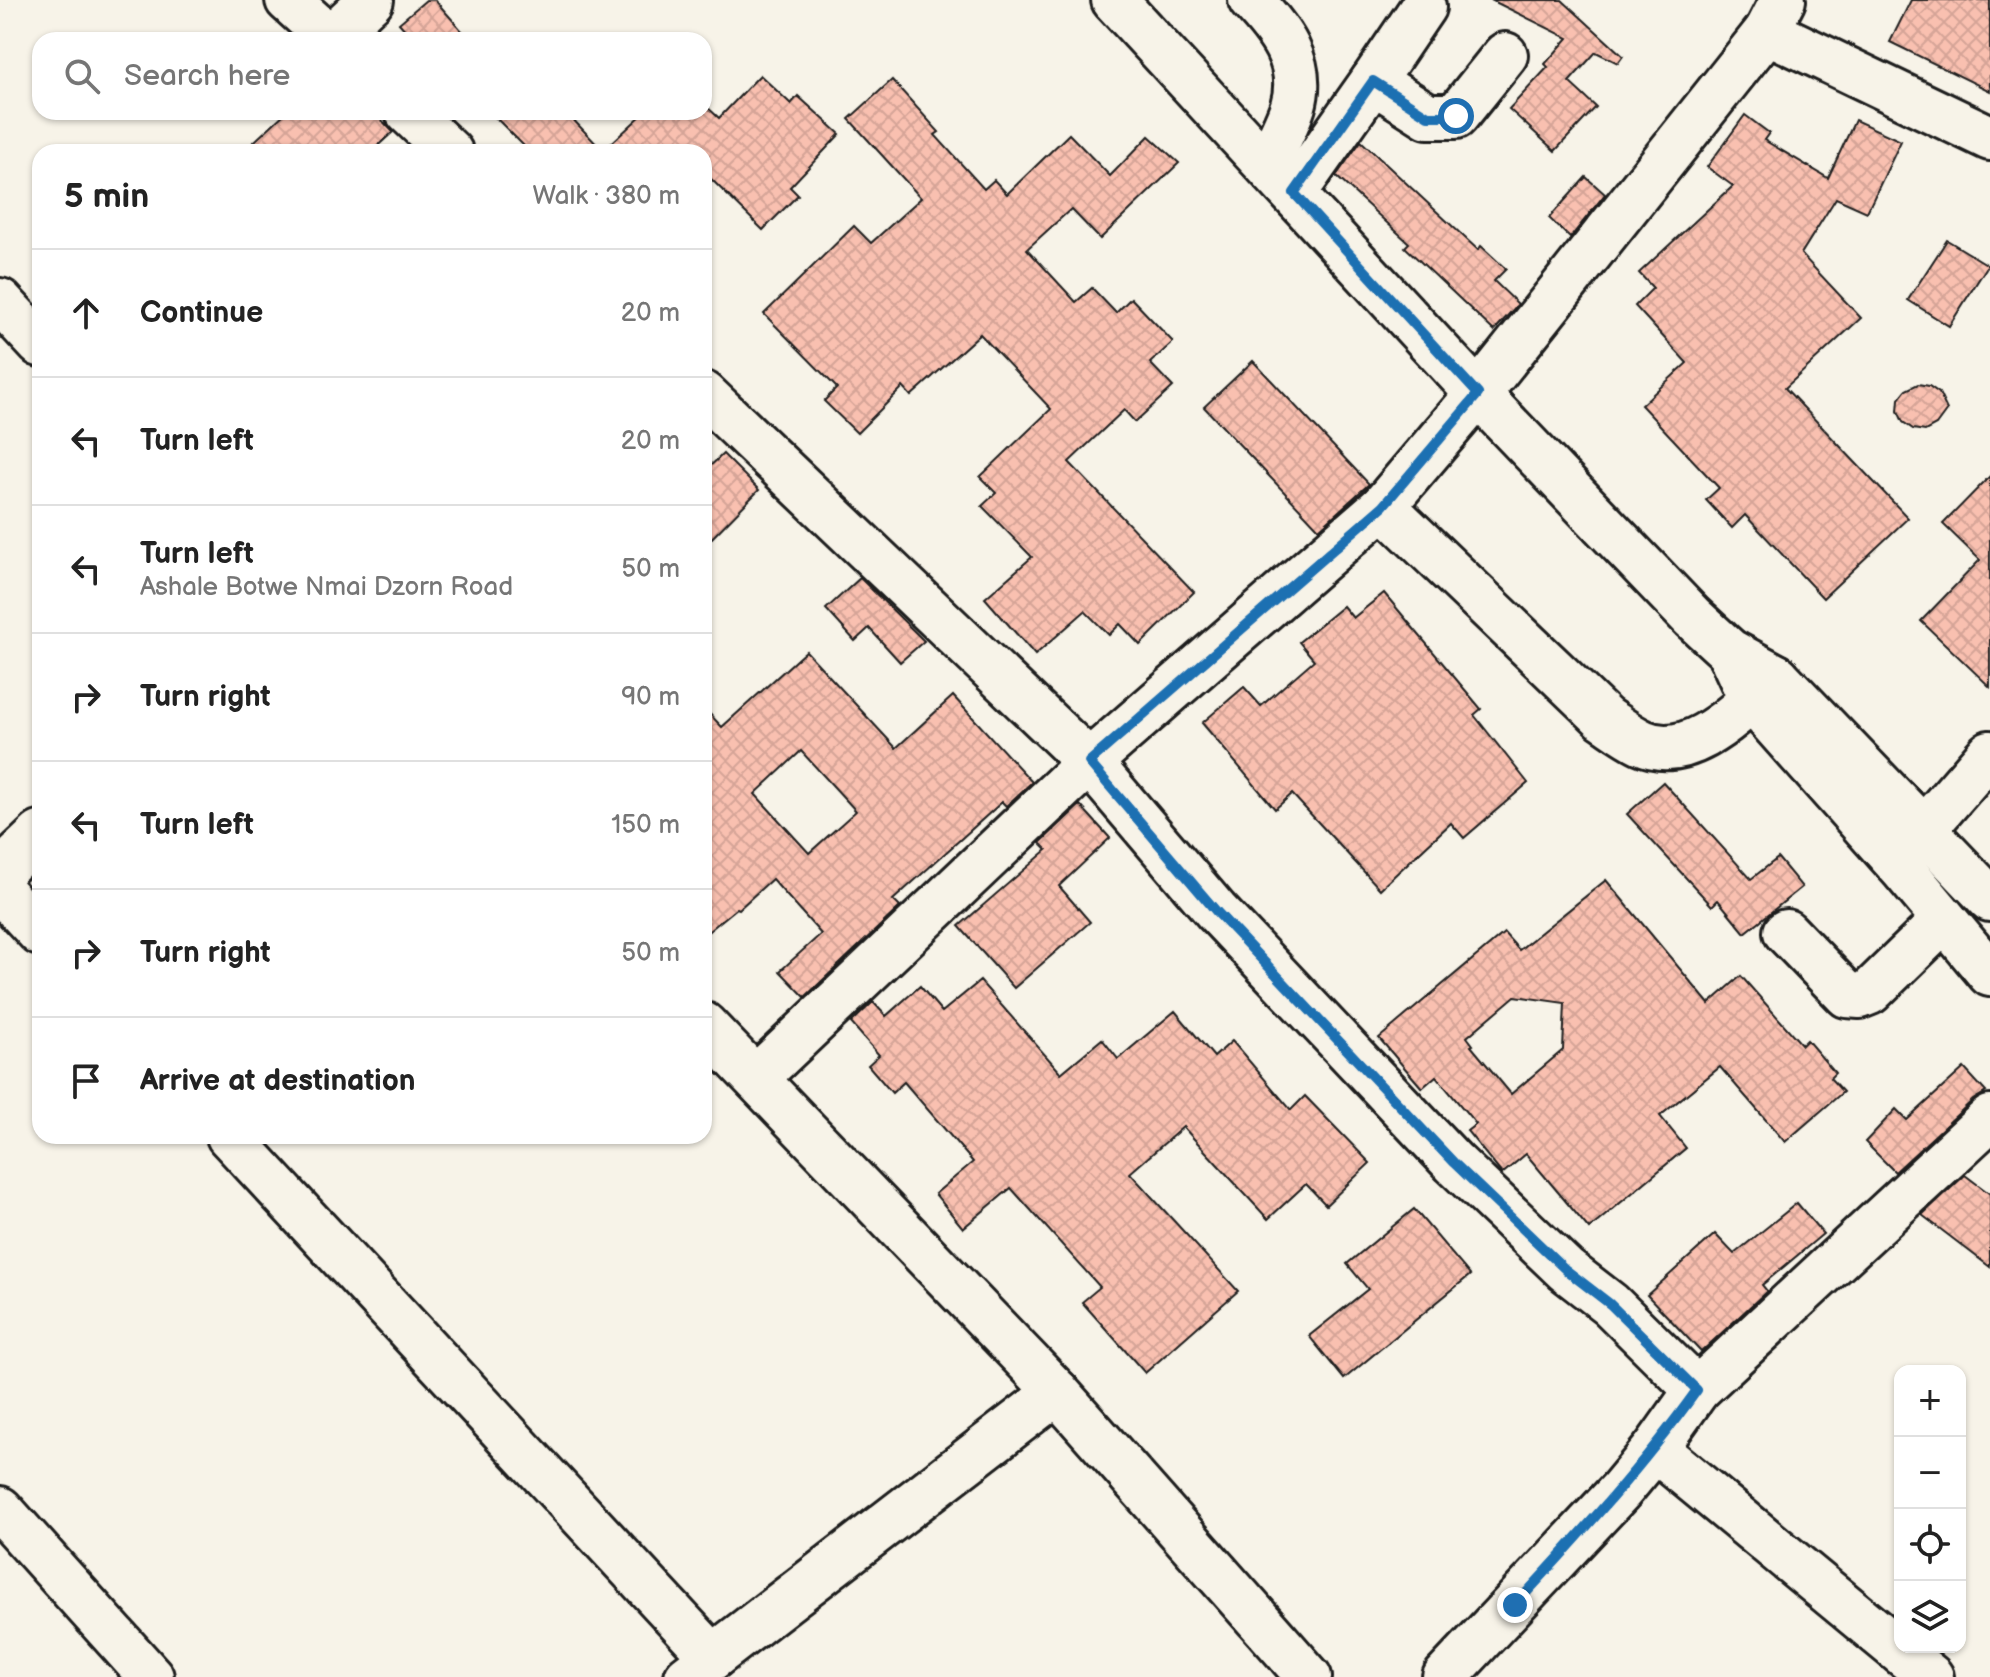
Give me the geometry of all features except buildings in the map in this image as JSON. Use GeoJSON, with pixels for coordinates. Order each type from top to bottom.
{"type":"FeatureCollection","features":[{"type":"Feature","properties":{"kind":"street"},"geometry":{"type":"LineString","coordinates":[[288,0],[323,32]]}},
{"type":"Feature","properties":{"kind":"street"},"geometry":{"type":"LineString","coordinates":[[338,32],[371,0]]}},
{"type":"Feature","properties":{"kind":"street"},"geometry":{"type":"LineString","coordinates":[[1251,0],[1280,31],[1294,66],[1294,105],[1280,178]]}},
{"type":"Feature","properties":{"kind":"street"},"geometry":{"type":"LineString","coordinates":[[1120,2],[1478,394],[1692,617],[1764,688],[1924,829],[1990,899]]}},
{"type":"Feature","properties":{"kind":"street"},"geometry":{"type":"LineString","coordinates":[[1280,178],[1373,81],[1423,7]]}},
{"type":"Feature","properties":{"kind":"street"},"geometry":{"type":"LineString","coordinates":[[757,1077],[1089,762],[1383,506],[1478,394],[1775,15],[1990,138]]}},
{"type":"Feature","properties":{"kind":"street"},"geometry":{"type":"LineString","coordinates":[[1373,81],[1428,116],[1456,116],[1505,55]]}},
{"type":"Feature","properties":{"kind":"street"},"geometry":{"type":"LineString","coordinates":[[416,120],[442,144]]}},
{"type":"Feature","properties":{"kind":"street"},"geometry":{"type":"LineString","coordinates":[[0,301],[32,335]]}},
{"type":"Feature","properties":{"kind":"street"},"geometry":{"type":"LineString","coordinates":[[712,402],[1089,762],[1216,911],[1454,1163],[1566,1270],[1610,1304],[1697,1390]]}},
{"type":"Feature","properties":{"kind":"street"},"geometry":{"type":"LineString","coordinates":[[1383,506],[1604,718],[1643,743],[1674,747],[1702,738],[1764,688]]}},
{"type":"Feature","properties":{"kind":"street"},"geometry":{"type":"LineString","coordinates":[[1764,688],[1943,921],[1990,974]]}},
{"type":"Feature","properties":{"kind":"street"},"geometry":{"type":"LineString","coordinates":[[1924,829],[1990,753]]}},
{"type":"Feature","properties":{"kind":"street"},"geometry":{"type":"LineString","coordinates":[[0,872],[32,842]]}},
{"type":"Feature","properties":{"kind":"street"},"geometry":{"type":"LineString","coordinates":[[0,890],[32,924]]}},
{"type":"Feature","properties":{"kind":"street"},"geometry":{"type":"LineString","coordinates":[[1786,932],[1847,995],[1860,996],[1870,992],[1943,921]]}},
{"type":"Feature","properties":{"kind":"street"},"geometry":{"type":"LineString","coordinates":[[712,1033],[1057,1392],[1309,1677]]}},
{"type":"Feature","properties":{"kind":"street"},"geometry":{"type":"LineString","coordinates":[[1445,1677],[1586,1528],[1655,1449],[1697,1390],[1990,1118]]}},
{"type":"Feature","properties":{"kind":"street"},"geometry":{"type":"LineString","coordinates":[[236,1144],[700,1667],[1057,1392]]}},
{"type":"Feature","properties":{"kind":"street"},"geometry":{"type":"LineString","coordinates":[[1655,1449],[1931,1677]]}},
{"type":"Feature","properties":{"kind":"street"},"geometry":{"type":"LineString","coordinates":[[0,1509],[151,1677]]}},
{"type":"Feature","properties":{"kind":"route"},"geometry":{"type":"LineString","coordinates":[[1456,116],[1428,116],[1373,81],[1294,193],[1478,394],[1383,506],[1089,762],[1216,911],[1454,1163],[1566,1270],[1610,1304],[1697,1390],[1621,1490],[1515,1605]]}}]}
